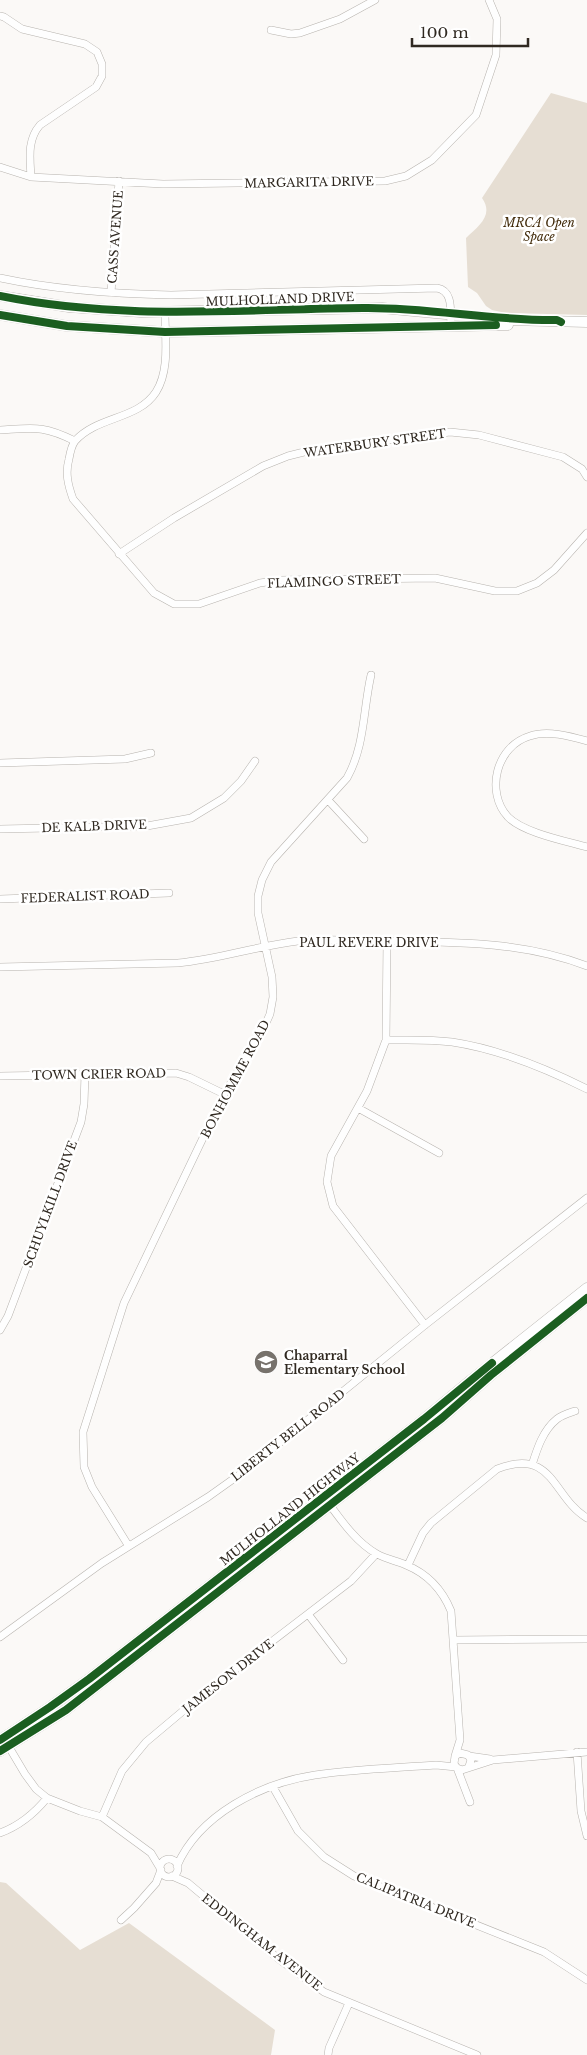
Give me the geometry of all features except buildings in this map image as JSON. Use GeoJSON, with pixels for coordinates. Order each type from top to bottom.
{"type":"FeatureCollection","features":[{"type":"Feature","properties":{"kind":"main road","name":"MULHOLLAND DRIVE"},"geometry":{"type":"LineString","coordinates":[[0,296],[90,310],[165,313],[364,308],[509,320],[587,322]]}},
{"type":"Feature","properties":{"kind":"main road","name":"MULHOLLAND DRIVE"},"geometry":{"type":"LineString","coordinates":[[0,316],[67,326],[165,332],[557,324],[561,322]]}},
{"type":"Feature","properties":{"kind":"main road","name":"MULHOLLAND HIGHWAY"},"geometry":{"type":"LineString","coordinates":[[327,1501],[424,1419],[587,1288]]}},
{"type":"Feature","properties":{"kind":"main road","name":"MULHOLLAND HIGHWAY"},"geometry":{"type":"LineString","coordinates":[[3,1744],[327,1501],[442,1418],[491,1374],[587,1298]]}},
{"type":"Feature","properties":{"kind":"street"},"geometry":{"type":"LineString","coordinates":[[271,30],[291,34],[300,33],[340,20],[375,0]]}},
{"type":"Feature","properties":{"kind":"street","name":"MARGARITA DRIVE"},"geometry":{"type":"LineString","coordinates":[[0,167],[31,177],[162,184],[385,181],[406,176],[432,160],[476,115],[496,55],[497,19],[489,0]]}},
{"type":"Feature","properties":{"kind":"street"},"geometry":{"type":"LineString","coordinates":[[0,16],[22,30],[85,44],[97,52],[102,64],[102,76],[96,87],[35,130],[30,143],[31,177]]}},
{"type":"Feature","properties":{"kind":"street","name":"CASS AVENUE"},"geometry":{"type":"LineString","coordinates":[[111,293],[119,182]]}},
{"type":"Feature","properties":{"kind":"street"},"geometry":{"type":"LineString","coordinates":[[0,278],[38,285],[111,293],[171,295],[437,288],[449,295],[451,325]]}},
{"type":"Feature","properties":{"kind":"street"},"geometry":{"type":"LineString","coordinates":[[0,430],[43,428],[56,431],[75,441],[90,430],[140,408],[150,400],[162,378],[165,365],[165,313]]}},
{"type":"Feature","properties":{"kind":"street","name":"WATERBURY STREET"},"geometry":{"type":"LineString","coordinates":[[119,554],[174,518],[263,466],[288,456],[312,450],[450,432],[479,435],[562,458],[582,468],[587,476]]}},
{"type":"Feature","properties":{"kind":"street","name":"FLAMINGO STREET"},"geometry":{"type":"LineString","coordinates":[[75,441],[67,466],[68,484],[73,500],[154,593],[174,604],[199,604],[260,584],[280,580],[435,578],[495,591],[518,591],[537,583],[554,570],[587,533]]}},
{"type":"Feature","properties":{"kind":"street","name":"BONHOMME ROAD"},"geometry":{"type":"LineString","coordinates":[[128,1545],[90,1481],[84,1467],[83,1432],[124,1303],[224,1094],[262,1032],[270,1014],[273,997],[272,977],[258,913],[258,896],[262,880],[271,862],[347,778],[356,762],[361,744],[366,699],[372,675]]}},
{"type":"Feature","properties":{"kind":"street"},"geometry":{"type":"LineString","coordinates":[[587,741],[547,734],[530,736],[514,744],[503,758],[497,770],[495,788],[500,806],[510,819],[526,828],[587,847]]}},
{"type":"Feature","properties":{"kind":"street"},"geometry":{"type":"LineString","coordinates":[[0,763],[125,759],[151,753]]}},
{"type":"Feature","properties":{"kind":"street","name":"DE KALB DRIVE"},"geometry":{"type":"LineString","coordinates":[[0,829],[147,826],[192,818],[224,798],[241,781],[255,761]]}},
{"type":"Feature","properties":{"kind":"street"},"geometry":{"type":"LineString","coordinates":[[328,800],[364,839]]}},
{"type":"Feature","properties":{"kind":"street","name":"FEDERALIST ROAD"},"geometry":{"type":"LineString","coordinates":[[0,899],[169,893]]}},
{"type":"Feature","properties":{"kind":"street","name":"PAUL REVERE DRIVE"},"geometry":{"type":"LineString","coordinates":[[0,967],[205,961],[311,940],[470,942],[502,945],[571,960],[587,966]]}},
{"type":"Feature","properties":{"kind":"street"},"geometry":{"type":"LineString","coordinates":[[387,941],[386,1040],[367,1091],[331,1156],[327,1182],[334,1206],[425,1325]]}},
{"type":"Feature","properties":{"kind":"street"},"geometry":{"type":"LineString","coordinates":[[386,1040],[451,1042],[482,1048],[561,1076],[587,1089]]}},
{"type":"Feature","properties":{"kind":"street","name":"TOWN CRIER ROAD"},"geometry":{"type":"LineString","coordinates":[[0,1076],[176,1073],[189,1077],[224,1094]]}},
{"type":"Feature","properties":{"kind":"street","name":"SCHUYLKILL DRIVE"},"geometry":{"type":"LineString","coordinates":[[0,1330],[8,1316],[81,1122],[85,1074]]}},
{"type":"Feature","properties":{"kind":"street"},"geometry":{"type":"LineString","coordinates":[[358,1108],[440,1153]]}},
{"type":"Feature","properties":{"kind":"street","name":"LIBERTY BELL ROAD"},"geometry":{"type":"LineString","coordinates":[[0,1637],[128,1545],[208,1497],[246,1470],[425,1325],[587,1198]]}},
{"type":"Feature","properties":{"kind":"street"},"geometry":{"type":"LineString","coordinates":[[532,1465],[538,1446],[546,1431],[557,1419],[575,1411]]}},
{"type":"Feature","properties":{"kind":"street"},"geometry":{"type":"LineString","coordinates":[[408,1565],[423,1533],[431,1523],[497,1469],[507,1465],[532,1465],[547,1472],[557,1483],[575,1510],[587,1518]]}},
{"type":"Feature","properties":{"kind":"street"},"geometry":{"type":"LineString","coordinates":[[327,1501],[357,1538],[376,1554],[408,1565],[433,1581],[446,1599],[451,1611],[454,1640],[460,1740],[454,1764],[464,1783],[470,1802]]}},
{"type":"Feature","properties":{"kind":"street","name":"JAMESON DRIVE"},"geometry":{"type":"LineString","coordinates":[[102,1817],[122,1771],[146,1742],[202,1695],[351,1581],[376,1554]]}},
{"type":"Feature","properties":{"kind":"street"},"geometry":{"type":"LineString","coordinates":[[308,1614],[343,1660]]}},
{"type":"Feature","properties":{"kind":"street"},"geometry":{"type":"LineString","coordinates":[[454,1640],[587,1639]]}},
{"type":"Feature","properties":{"kind":"street"},"geometry":{"type":"LineString","coordinates":[[460,1740],[471,1760],[464,1783]]}},
{"type":"Feature","properties":{"kind":"street"},"geometry":{"type":"LineString","coordinates":[[3,1744],[36,1789],[47,1798],[80,1811],[102,1817],[151,1853],[173,1860],[177,1866]]}},
{"type":"Feature","properties":{"kind":"street"},"geometry":{"type":"LineString","coordinates":[[577,1752],[581,1811],[587,1836]]}},
{"type":"Feature","properties":{"kind":"street"},"geometry":{"type":"LineString","coordinates":[[121,1920],[156,1883],[176,1873],[184,1850],[208,1823],[232,1806],[288,1781],[314,1775],[436,1765],[462,1770],[493,1760],[587,1752]]}},
{"type":"Feature","properties":{"kind":"street"},"geometry":{"type":"LineString","coordinates":[[436,1765],[460,1753],[493,1760]]}},
{"type":"Feature","properties":{"kind":"street","name":"CALIPATRIA DRIVE"},"geometry":{"type":"LineString","coordinates":[[273,1787],[298,1831],[324,1856],[354,1876],[544,1952],[587,1980]]}},
{"type":"Feature","properties":{"kind":"street"},"geometry":{"type":"LineString","coordinates":[[0,1834],[17,1826],[33,1814],[47,1798]]}},
{"type":"Feature","properties":{"kind":"street"},"geometry":{"type":"LineString","coordinates":[[156,1883],[162,1862],[184,1850]]}},
{"type":"Feature","properties":{"kind":"street"},"geometry":{"type":"LineString","coordinates":[[151,1853],[164,1875],[170,1876]]}},
{"type":"Feature","properties":{"kind":"street","name":"EDDINGHAM AVENUE"},"geometry":{"type":"LineString","coordinates":[[177,1866],[188,1883],[307,1981],[324,1992],[477,2055]]}},
{"type":"Feature","properties":{"kind":"street","name":"EDDINGHAM AVENUE"},"geometry":{"type":"LineString","coordinates":[[170,1876],[188,1883]]}},
{"type":"Feature","properties":{"kind":"street"},"geometry":{"type":"LineString","coordinates":[[328,2055],[349,2003]]}},
{"type":"Feature","properties":{"kind":"green space","name":"MRCA Open Space"},"geometry":{"type":"Polygon","coordinates":[[[551,93],[587,103],[587,315],[506,313],[492,310],[486,306],[477,293],[468,287],[466,238],[480,225],[486,215],[485,204],[482,198],[551,93]]]}},
{"type":"Feature","properties":{"kind":"green space"},"geometry":{"type":"Polygon","coordinates":[[[0,1882],[6,1883],[80,1950],[129,1923],[275,2030],[271,2055],[0,2055],[0,1882]]]}},
{"type":"Feature","properties":{"kind":"cycle path"},"geometry":{"type":"LineString","coordinates":[[0,296],[91,309],[181,312],[387,308],[533,320],[557,320],[561,322]]}},
{"type":"Feature","properties":{"kind":"cycle path"},"geometry":{"type":"LineString","coordinates":[[0,315],[67,326],[165,332],[496,325]]}},
{"type":"Feature","properties":{"kind":"cycle path"},"geometry":{"type":"LineString","coordinates":[[0,1751],[66,1710],[442,1418],[491,1375],[587,1298]]}},
{"type":"Feature","properties":{"kind":"cycle path"},"geometry":{"type":"LineString","coordinates":[[0,1740],[89,1679],[424,1419],[492,1363]]}},
{"type":"Feature","properties":{"kind":"place","name":"Chaparral Elementary School"},"geometry":{"type":"Point","coordinates":[266,1362]}}]}
